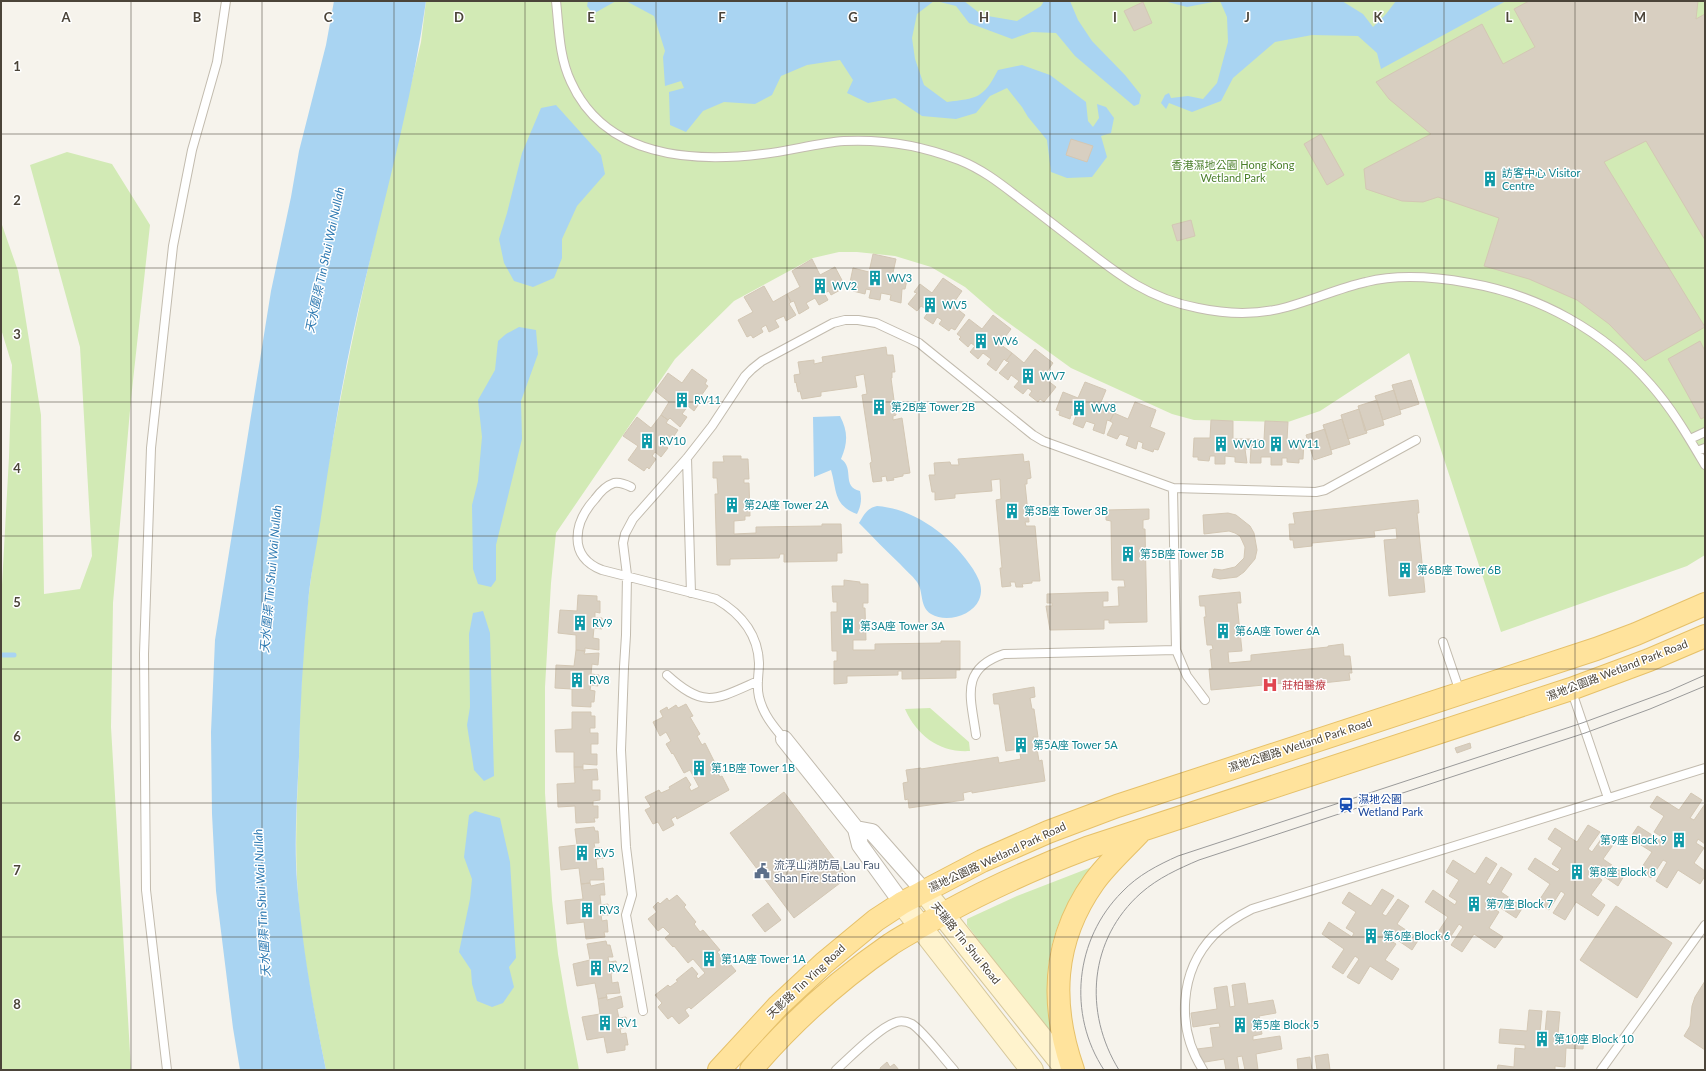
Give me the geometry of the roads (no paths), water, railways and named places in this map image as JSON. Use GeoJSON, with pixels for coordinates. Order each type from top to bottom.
{"type":"FeatureCollection","features":[{"type":"Feature","properties":{"kind":"main road","name":"濕地公園路 Wetland Park Road"},"geometry":{"type":"LineString","coordinates":[[902,903],[982,861],[1082,819],[1636,634],[1705,604]]}},
{"type":"Feature","properties":{"kind":"main road","name":"濕地公園路 Wetland Park Road"},"geometry":{"type":"LineString","coordinates":[[921,926],[985,891],[1047,863],[1087,848],[1571,689],[1649,660],[1705,636]]}},
{"type":"Feature","properties":{"kind":"main road"},"geometry":{"type":"LineString","coordinates":[[1073,1070],[1067,1054],[1060,1020],[1058,997],[1058,977],[1067,937],[1082,900],[1094,882],[1110,862],[1143,829]]}},
{"type":"Feature","properties":{"kind":"main road","name":"天瑞路 Tin Shui Road"},"geometry":{"type":"LineString","coordinates":[[924,891],[1067,1070]]}},
{"type":"Feature","properties":{"kind":"main road"},"geometry":{"type":"LineString","coordinates":[[902,903],[1032,1070]]}},
{"type":"Feature","properties":{"kind":"main road","name":"天影路 Tin Ying Road"},"geometry":{"type":"LineString","coordinates":[[719,1070],[778,1006],[824,963],[862,930],[902,903]]}},
{"type":"Feature","properties":{"kind":"main road"},"geometry":{"type":"LineString","coordinates":[[751,1070],[790,1029],[836,986],[891,944],[921,926]]}},
{"type":"Feature","properties":{"kind":"street"},"geometry":{"type":"LineString","coordinates":[[784,739],[856,829],[860,845],[902,903]]}},
{"type":"Feature","properties":{"kind":"street","name":"天瑞路 Tin Shui Road"},"geometry":{"type":"LineString","coordinates":[[856,829],[872,832],[924,891]]}},
{"type":"Feature","properties":{"kind":"lane"},"geometry":{"type":"LineString","coordinates":[[167,1070],[146,890],[144,654],[151,448],[173,246],[192,150],[217,62],[226,1]]}},
{"type":"Feature","properties":{"kind":"lane"},"geometry":{"type":"LineString","coordinates":[[556,1],[563,60],[570,82],[582,102],[597,119],[615,134],[635,145],[657,152],[707,156],[761,155],[844,141],[890,142],[938,153],[984,171],[1123,278],[1158,296],[1196,308],[1240,312],[1276,309],[1364,282],[1399,278],[1454,280],[1505,291],[1548,307],[1577,323],[1604,341],[1630,362],[1652,386],[1672,412],[1690,439],[1705,466]]}},
{"type":"Feature","properties":{"kind":"lane"},"geometry":{"type":"LineString","coordinates":[[643,1011],[626,915],[632,896],[625,834],[621,750],[627,575],[623,543],[628,526],[688,458],[712,426],[745,376],[762,361],[833,323],[845,320],[858,320],[886,326],[919,344],[1023,428],[1043,441],[1173,488],[1316,492],[1325,490],[1416,440]]}},
{"type":"Feature","properties":{"kind":"lane"},"geometry":{"type":"LineString","coordinates":[[1690,439],[1705,432]]}},
{"type":"Feature","properties":{"kind":"lane"},"geometry":{"type":"LineString","coordinates":[[1697,451],[1705,448]]}},
{"type":"Feature","properties":{"kind":"lane"},"geometry":{"type":"LineString","coordinates":[[688,458],[691,593]]}},
{"type":"Feature","properties":{"kind":"lane"},"geometry":{"type":"LineString","coordinates":[[631,487],[623,483],[615,483],[607,486],[584,512],[578,528],[578,536],[579,545],[586,561],[602,570],[627,575],[716,600],[728,606],[747,625],[753,637],[759,663],[759,697],[762,707],[767,717],[784,739]]}},
{"type":"Feature","properties":{"kind":"lane"},"geometry":{"type":"LineString","coordinates":[[1173,488],[1176,650],[1187,676],[1204,700]]}},
{"type":"Feature","properties":{"kind":"lane"},"geometry":{"type":"LineString","coordinates":[[1443,642],[1460,693]]}},
{"type":"Feature","properties":{"kind":"lane"},"geometry":{"type":"LineString","coordinates":[[976,735],[970,692],[972,678],[985,662],[994,658],[1004,654],[1176,650]]}},
{"type":"Feature","properties":{"kind":"lane"},"geometry":{"type":"LineString","coordinates":[[666,675],[679,686],[698,697],[712,699],[758,681]]}},
{"type":"Feature","properties":{"kind":"lane"},"geometry":{"type":"LineString","coordinates":[[1571,689],[1608,798]]}},
{"type":"Feature","properties":{"kind":"lane"},"geometry":{"type":"LineString","coordinates":[[1203,1070],[1192,1049],[1187,1034],[1184,1004],[1186,989],[1193,967],[1204,947],[1214,935],[1238,916],[1252,909],[1705,768]]}},
{"type":"Feature","properties":{"kind":"lane"},"geometry":{"type":"LineString","coordinates":[[1601,1070],[1705,925]]}},
{"type":"Feature","properties":{"kind":"lane"},"geometry":{"type":"LineString","coordinates":[[836,1070],[878,1033],[893,1023],[899,1021],[905,1021],[916,1027],[954,1070]]}},
{"type":"Feature","properties":{"kind":"water","name":"天水圍渠 Tin Shui Wai Nullah"},"geometry":{"type":"Polygon","coordinates":[[[334,1],[426,1],[410,92],[367,272],[339,402],[309,594],[301,700],[296,820],[296,867],[305,953],[312,1000],[326,1070],[240,1070],[233,1028],[216,891],[212,814],[211,732],[215,640],[271,291],[299,151],[326,45],[334,1]]]}},
{"type":"Feature","properties":{"kind":"water"},"geometry":{"type":"Polygon","coordinates":[[[588,1],[616,1],[593,14],[587,6],[588,1]]]}},
{"type":"Feature","properties":{"kind":"water"},"geometry":{"type":"Polygon","coordinates":[[[626,1],[934,1],[917,14],[912,38],[915,59],[924,85],[947,102],[972,98],[983,92],[993,80],[998,70],[1022,65],[1050,75],[1086,102],[1088,121],[1093,127],[1099,118],[1097,104],[1106,107],[1114,118],[1111,133],[1101,136],[1107,157],[1092,177],[1067,178],[1051,172],[1047,140],[1007,88],[990,96],[976,113],[956,119],[922,116],[895,98],[868,103],[847,93],[853,80],[840,60],[807,65],[781,76],[772,95],[755,104],[724,102],[703,111],[686,132],[670,125],[669,92],[684,88],[681,81],[665,86],[663,57],[665,51],[654,16],[626,1]]]}},
{"type":"Feature","properties":{"kind":"water"},"geometry":{"type":"Polygon","coordinates":[[[936,1],[964,1],[982,15],[1017,21],[1041,6],[1044,1],[1070,1],[1078,20],[1092,41],[1125,75],[1141,95],[1139,104],[1134,106],[1075,56],[1056,33],[1032,32],[1012,39],[969,23],[956,6],[936,1]]]}},
{"type":"Feature","properties":{"kind":"water"},"geometry":{"type":"Polygon","coordinates":[[[1164,1],[1218,1],[1187,7],[1164,1]]]}},
{"type":"Feature","properties":{"kind":"water"},"geometry":{"type":"Polygon","coordinates":[[[1220,1],[1342,1],[1363,14],[1373,27],[1396,1],[1506,1],[1381,69],[1377,53],[1358,36],[1312,35],[1275,42],[1233,78],[1221,101],[1192,112],[1169,103],[1166,109],[1161,103],[1165,95],[1169,93],[1171,98],[1188,96],[1203,99],[1217,83],[1228,42],[1227,17],[1220,1]]]}},
{"type":"Feature","properties":{"kind":"water"},"geometry":{"type":"Polygon","coordinates":[[[556,105],[601,155],[605,174],[577,206],[562,239],[562,258],[554,278],[533,287],[514,281],[504,263],[499,239],[522,153],[541,108],[556,105]]]}},
{"type":"Feature","properties":{"kind":"water"},"geometry":{"type":"Polygon","coordinates":[[[519,327],[536,330],[538,354],[521,401],[522,439],[496,545],[496,580],[491,587],[478,584],[473,569],[472,505],[478,481],[482,437],[478,400],[495,370],[498,341],[506,334],[519,327]]]}},
{"type":"Feature","properties":{"kind":"water"},"geometry":{"type":"Polygon","coordinates":[[[840,416],[846,432],[845,448],[841,459],[847,467],[851,486],[860,491],[861,494],[861,502],[857,514],[844,506],[837,496],[831,470],[814,477],[813,417],[840,416]]]}},
{"type":"Feature","properties":{"kind":"water"},"geometry":{"type":"Polygon","coordinates":[[[877,506],[891,508],[919,519],[944,536],[955,546],[973,569],[980,584],[981,592],[976,606],[965,614],[951,618],[937,617],[927,611],[923,603],[919,586],[915,579],[859,523],[868,510],[877,506]]]}},
{"type":"Feature","properties":{"kind":"water"},"geometry":{"type":"Polygon","coordinates":[[[483,611],[490,633],[494,776],[484,781],[474,770],[467,725],[470,707],[469,634],[473,613],[483,611]]]}},
{"type":"Feature","properties":{"kind":"water"},"geometry":{"type":"Polygon","coordinates":[[[475,811],[500,818],[510,862],[516,958],[509,967],[514,987],[503,1003],[492,1007],[477,1001],[472,984],[471,970],[459,952],[470,899],[472,879],[464,857],[469,815],[475,811]]]}},
{"type":"Feature","properties":{"kind":"waterway"},"geometry":{"type":"LineString","coordinates":[[1,655],[14,655]]}},
{"type":"Feature","properties":{"kind":"tram line"},"geometry":{"type":"LineString","coordinates":[[1104,1070],[1092,1048],[1085,1025],[1081,1001],[1082,978],[1086,954],[1094,932],[1106,911],[1122,892],[1141,876],[1178,856],[1582,723],[1669,691],[1705,675]]}},
{"type":"Feature","properties":{"kind":"tram line"},"geometry":{"type":"LineString","coordinates":[[1119,1070],[1107,1048],[1100,1024],[1096,1001],[1097,977],[1102,954],[1111,932],[1124,911],[1141,893],[1161,878],[1199,860],[1585,733],[1650,709],[1705,686]]}},
{"type":"Feature","properties":{"kind":"place","name":"訪客中心 Visitor Centre"},"geometry":{"type":"Point","coordinates":[1490,179]}},
{"type":"Feature","properties":{"kind":"place","name":"WV3"},"geometry":{"type":"Point","coordinates":[875,278]}},
{"type":"Feature","properties":{"kind":"place","name":"WV2"},"geometry":{"type":"Point","coordinates":[820,286]}},
{"type":"Feature","properties":{"kind":"place","name":"WV5"},"geometry":{"type":"Point","coordinates":[930,305]}},
{"type":"Feature","properties":{"kind":"place","name":"WV6"},"geometry":{"type":"Point","coordinates":[981,341]}},
{"type":"Feature","properties":{"kind":"place","name":"WV7"},"geometry":{"type":"Point","coordinates":[1028,376]}},
{"type":"Feature","properties":{"kind":"place","name":"RV11"},"geometry":{"type":"Point","coordinates":[682,400]}},
{"type":"Feature","properties":{"kind":"place","name":"第2B座 Tower 2B"},"geometry":{"type":"Point","coordinates":[879,407]}},
{"type":"Feature","properties":{"kind":"place","name":"WV8"},"geometry":{"type":"Point","coordinates":[1079,408]}},
{"type":"Feature","properties":{"kind":"place","name":"RV10"},"geometry":{"type":"Point","coordinates":[647,441]}},
{"type":"Feature","properties":{"kind":"place","name":"WV10"},"geometry":{"type":"Point","coordinates":[1221,444]}},
{"type":"Feature","properties":{"kind":"place","name":"WV11"},"geometry":{"type":"Point","coordinates":[1276,444]}},
{"type":"Feature","properties":{"kind":"place","name":"第2A座 Tower 2A"},"geometry":{"type":"Point","coordinates":[732,505]}},
{"type":"Feature","properties":{"kind":"place","name":"第3B座 Tower 3B"},"geometry":{"type":"Point","coordinates":[1012,511]}},
{"type":"Feature","properties":{"kind":"place","name":"第5B座 Tower 5B"},"geometry":{"type":"Point","coordinates":[1128,554]}},
{"type":"Feature","properties":{"kind":"place","name":"第6B座 Tower 6B"},"geometry":{"type":"Point","coordinates":[1405,570]}},
{"type":"Feature","properties":{"kind":"place","name":"RV9"},"geometry":{"type":"Point","coordinates":[580,623]}},
{"type":"Feature","properties":{"kind":"place","name":"第3A座 Tower 3A"},"geometry":{"type":"Point","coordinates":[848,626]}},
{"type":"Feature","properties":{"kind":"place","name":"第6A座 Tower 6A"},"geometry":{"type":"Point","coordinates":[1223,631]}},
{"type":"Feature","properties":{"kind":"place","name":"RV8"},"geometry":{"type":"Point","coordinates":[577,680]}},
{"type":"Feature","properties":{"kind":"place","name":"莊柏醫療"},"geometry":{"type":"Point","coordinates":[1270,685]}},
{"type":"Feature","properties":{"kind":"place","name":"第5A座 Tower 5A"},"geometry":{"type":"Point","coordinates":[1021,745]}},
{"type":"Feature","properties":{"kind":"place","name":"第1B座 Tower 1B"},"geometry":{"type":"Point","coordinates":[699,768]}},
{"type":"Feature","properties":{"kind":"place","name":"濕地公園 Wetland Park"},"geometry":{"type":"Point","coordinates":[1346,805]}},
{"type":"Feature","properties":{"kind":"place","name":"第9座 Block 9"},"geometry":{"type":"Point","coordinates":[1679,840]}},
{"type":"Feature","properties":{"kind":"place","name":"RV5"},"geometry":{"type":"Point","coordinates":[582,853]}},
{"type":"Feature","properties":{"kind":"place","name":"流浮山消防局 Lau Fau Shan Fire Station"},"geometry":{"type":"Point","coordinates":[762,871]}},
{"type":"Feature","properties":{"kind":"place","name":"第8座 Block 8"},"geometry":{"type":"Point","coordinates":[1577,872]}},
{"type":"Feature","properties":{"kind":"place","name":"第7座 Block 7"},"geometry":{"type":"Point","coordinates":[1474,904]}},
{"type":"Feature","properties":{"kind":"place","name":"RV3"},"geometry":{"type":"Point","coordinates":[587,910]}},
{"type":"Feature","properties":{"kind":"place","name":"第6座 Block 6"},"geometry":{"type":"Point","coordinates":[1371,936]}},
{"type":"Feature","properties":{"kind":"place","name":"第1A座 Tower 1A"},"geometry":{"type":"Point","coordinates":[709,959]}},
{"type":"Feature","properties":{"kind":"place","name":"RV2"},"geometry":{"type":"Point","coordinates":[596,968]}},
{"type":"Feature","properties":{"kind":"place","name":"RV1"},"geometry":{"type":"Point","coordinates":[605,1023]}},
{"type":"Feature","properties":{"kind":"place","name":"第5座 Block 5"},"geometry":{"type":"Point","coordinates":[1240,1025]}},
{"type":"Feature","properties":{"kind":"place","name":"第10座 Block 10"},"geometry":{"type":"Point","coordinates":[1542,1039]}},
{"type":"Feature","properties":{"kind":"park label","name":"香港濕地公園 Hong Kong Wetland Park"},"geometry":{"type":"Point","coordinates":[1233,171]}}]}
